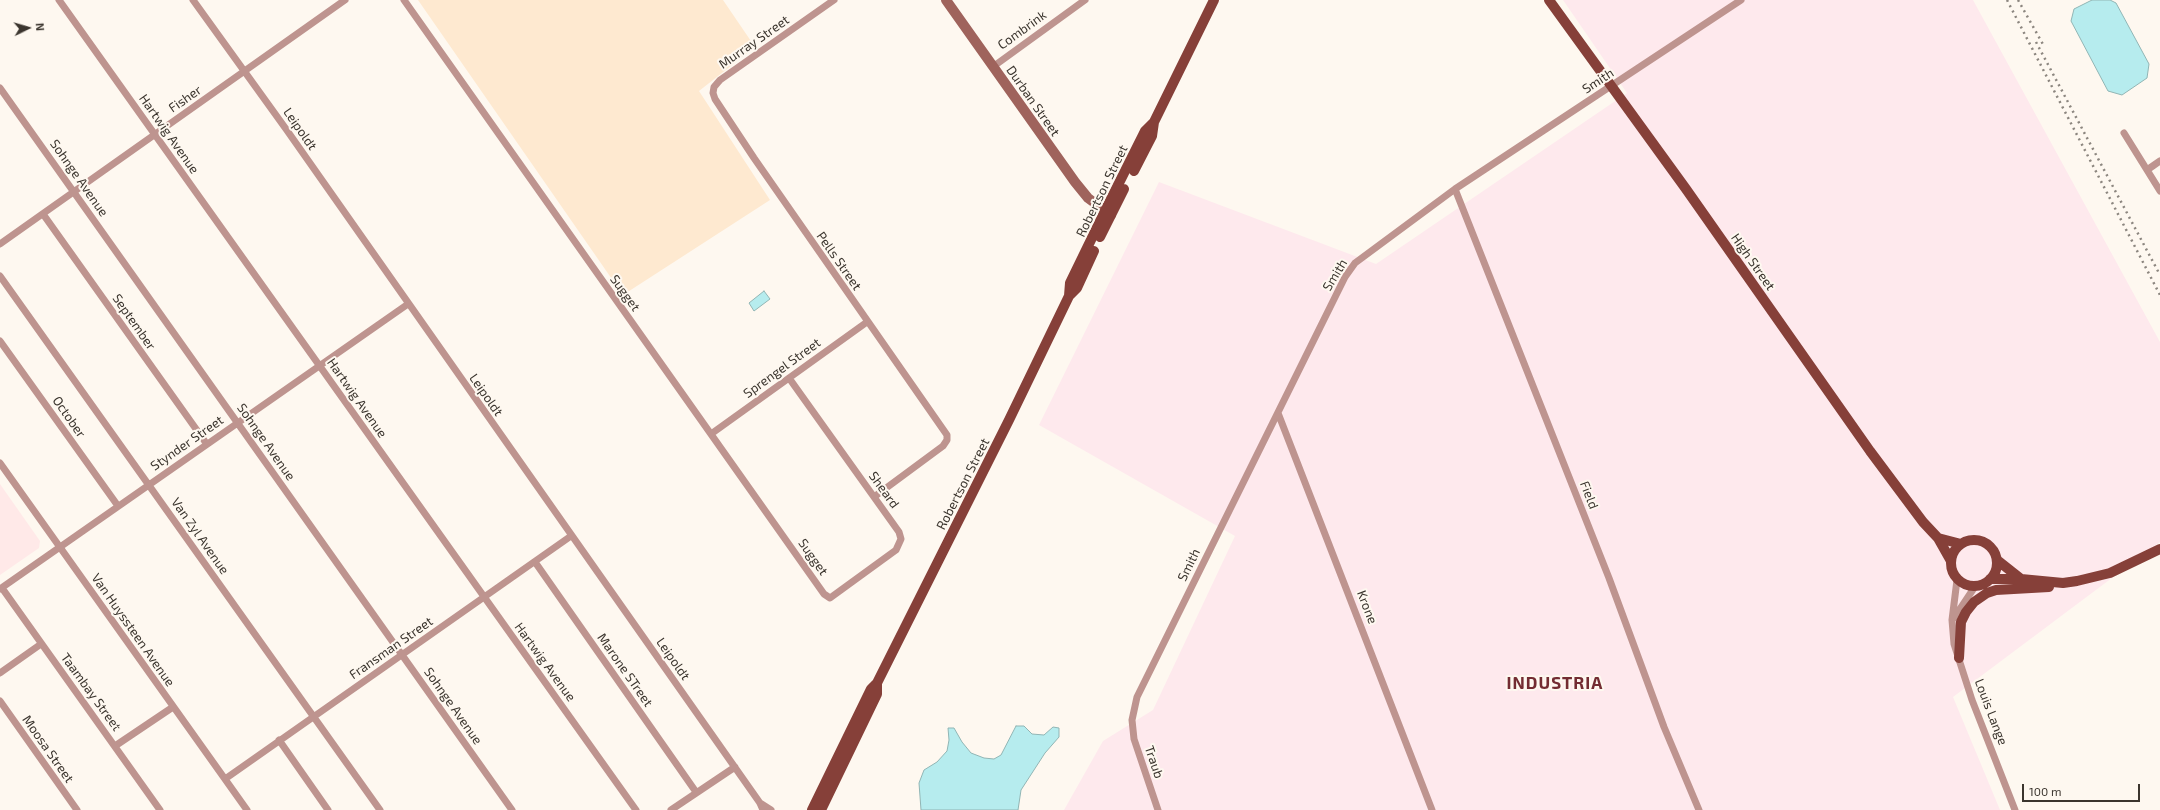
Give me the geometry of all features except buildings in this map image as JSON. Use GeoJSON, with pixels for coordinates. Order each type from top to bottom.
{"type":"FeatureCollection","features":[{"type":"Feature","properties":{"kind":"main road","name":"Robertson Street"},"geometry":{"type":"LineString","coordinates":[[821,810],[877,694],[878,683],[1069,296],[1070,284],[1109,213],[1146,131],[1154,122],[1214,0]]}},
{"type":"Feature","properties":{"kind":"main road","name":"High Street"},"geometry":{"type":"LineString","coordinates":[[1549,0],[1686,189],[1870,451],[1927,527],[1938,538],[1951,561],[1952,569],[1957,580]]}},
{"type":"Feature","properties":{"kind":"main road"},"geometry":{"type":"LineString","coordinates":[[1938,538],[1961,544]]}},
{"type":"Feature","properties":{"kind":"main road"},"geometry":{"type":"LineString","coordinates":[[1951,561],[1955,550],[1961,544],[1972,540],[1987,544],[1992,549],[1997,560],[2022,579]]}},
{"type":"Feature","properties":{"kind":"main road"},"geometry":{"type":"LineString","coordinates":[[1959,658],[1961,622],[1966,612],[1974,602],[1986,593],[2016,588],[2043,588],[2110,573],[2160,549]]}},
{"type":"Feature","properties":{"kind":"main road"},"geometry":{"type":"LineString","coordinates":[[1990,579],[1994,572],[1997,560]]}},
{"type":"Feature","properties":{"kind":"main road"},"geometry":{"type":"LineString","coordinates":[[1957,580],[1968,585],[1976,585],[1990,579],[2022,579],[2063,583]]}},
{"type":"Feature","properties":{"kind":"main road","name":"Robertson Street"},"geometry":{"type":"LineString","coordinates":[[812,810],[871,689],[878,683]]}},
{"type":"Feature","properties":{"kind":"street","name":"Hartwig Avenue"},"geometry":{"type":"LineString","coordinates":[[59,0],[636,810]]}},
{"type":"Feature","properties":{"kind":"street","name":"Leipoldt"},"geometry":{"type":"LineString","coordinates":[[193,0],[286,129],[735,767],[760,803],[763,810]]}},
{"type":"Feature","properties":{"kind":"street","name":"Fisher"},"geometry":{"type":"LineString","coordinates":[[0,244],[345,0]]}},
{"type":"Feature","properties":{"kind":"street","name":"Sugget"},"geometry":{"type":"LineString","coordinates":[[404,0],[828,598]]}},
{"type":"Feature","properties":{"kind":"street","name":"Murray Street"},"geometry":{"type":"LineString","coordinates":[[713,93],[714,87],[720,80],[834,0]]}},
{"type":"Feature","properties":{"kind":"street","name":"Durban Street"},"geometry":{"type":"LineString","coordinates":[[946,0],[1075,182],[1088,198],[1109,213]]}},
{"type":"Feature","properties":{"kind":"street","name":"Combrink"},"geometry":{"type":"LineString","coordinates":[[994,66],[1085,0]]}},
{"type":"Feature","properties":{"kind":"street","name":"Smith"},"geometry":{"type":"LineString","coordinates":[[1132,720],[1137,697],[1345,277],[1355,263],[1455,189],[1741,0]]}},
{"type":"Feature","properties":{"kind":"street","name":"Sohnge Avenue"},"geometry":{"type":"LineString","coordinates":[[0,88],[512,810]]}},
{"type":"Feature","properties":{"kind":"street","name":"Pells Street"},"geometry":{"type":"LineString","coordinates":[[713,93],[714,99],[754,158],[867,322],[946,433],[947,440],[943,446],[874,497]]}},
{"type":"Feature","properties":{"kind":"street"},"geometry":{"type":"LineString","coordinates":[[2124,133],[2160,191]]}},
{"type":"Feature","properties":{"kind":"street"},"geometry":{"type":"LineString","coordinates":[[2147,170],[2160,161]]}},
{"type":"Feature","properties":{"kind":"street","name":"Field"},"geometry":{"type":"LineString","coordinates":[[1455,189],[1609,578],[1664,727],[1699,810]]}},
{"type":"Feature","properties":{"kind":"street","name":"September"},"geometry":{"type":"LineString","coordinates":[[43,214],[206,443]]}},
{"type":"Feature","properties":{"kind":"street","name":"Van Zyl Avenue"},"geometry":{"type":"LineString","coordinates":[[0,276],[380,810]]}},
{"type":"Feature","properties":{"kind":"street","name":"Stynder Street"},"geometry":{"type":"LineString","coordinates":[[1,588],[206,443],[408,304]]}},
{"type":"Feature","properties":{"kind":"street","name":"Sprengel Street"},"geometry":{"type":"LineString","coordinates":[[711,434],[867,322]]}},
{"type":"Feature","properties":{"kind":"street","name":"October"},"geometry":{"type":"LineString","coordinates":[[0,341],[118,506]]}},
{"type":"Feature","properties":{"kind":"street","name":"Sheard"},"geometry":{"type":"LineString","coordinates":[[789,378],[899,532],[902,539],[896,550],[828,598]]}},
{"type":"Feature","properties":{"kind":"street","name":"Krone"},"geometry":{"type":"LineString","coordinates":[[1278,413],[1432,810]]}},
{"type":"Feature","properties":{"kind":"street","name":"Van Huyssteen Avenue"},"geometry":{"type":"LineString","coordinates":[[0,463],[247,810]]}},
{"type":"Feature","properties":{"kind":"street","name":"Fransman Street"},"geometry":{"type":"LineString","coordinates":[[225,779],[278,740],[571,536]]}},
{"type":"Feature","properties":{"kind":"street","name":"Marone STreet"},"geometry":{"type":"LineString","coordinates":[[535,562],[696,792]]}},
{"type":"Feature","properties":{"kind":"street","name":"Louis Lange"},"geometry":{"type":"LineString","coordinates":[[1957,580],[1952,632],[1972,700],[2015,810]]}},
{"type":"Feature","properties":{"kind":"street"},"geometry":{"type":"LineString","coordinates":[[1952,620],[1976,585]]}},
{"type":"Feature","properties":{"kind":"street","name":"Taambay Street"},"geometry":{"type":"LineString","coordinates":[[1,588],[160,810]]}},
{"type":"Feature","properties":{"kind":"street"},"geometry":{"type":"LineString","coordinates":[[0,673],[41,644]]}},
{"type":"Feature","properties":{"kind":"street","name":"Moosa Street"},"geometry":{"type":"LineString","coordinates":[[0,702],[77,810]]}},
{"type":"Feature","properties":{"kind":"street"},"geometry":{"type":"LineString","coordinates":[[115,746],[173,707]]}},
{"type":"Feature","properties":{"kind":"street","name":"Traub"},"geometry":{"type":"LineString","coordinates":[[1132,720],[1138,754],[1158,810]]}},
{"type":"Feature","properties":{"kind":"street"},"geometry":{"type":"LineString","coordinates":[[278,740],[328,810]]}},
{"type":"Feature","properties":{"kind":"street"},"geometry":{"type":"LineString","coordinates":[[671,810],[735,767]]}},
{"type":"Feature","properties":{"kind":"street","name":"Leipoldt"},"geometry":{"type":"LineString","coordinates":[[760,803],[771,810]]}},
{"type":"Feature","properties":{"kind":"shaded area"},"geometry":{"type":"Polygon","coordinates":[[[418,0],[723,0],[755,47],[699,91],[770,200],[623,295],[418,0]]]}},
{"type":"Feature","properties":{"kind":"shaded area"},"geometry":{"type":"Polygon","coordinates":[[[1563,0],[1973,0],[2160,342],[2160,542],[1953,697],[2000,810],[1064,810],[1103,741],[1153,710],[1235,536],[1039,425],[1159,182],[1376,264],[1627,93],[1563,0]]]}},
{"type":"Feature","properties":{"kind":"shaded area"},"geometry":{"type":"Polygon","coordinates":[[[0,484],[40,541],[39,548],[0,575],[0,484]]]}},
{"type":"Feature","properties":{"kind":"water"},"geometry":{"type":"Polygon","coordinates":[[[2092,0],[2110,0],[2116,3],[2149,64],[2147,78],[2122,95],[2108,91],[2071,21],[2074,9],[2092,0]]]}},
{"type":"Feature","properties":{"kind":"water"},"geometry":{"type":"Polygon","coordinates":[[[764,291],[770,299],[754,311],[749,303],[764,291]]]}},
{"type":"Feature","properties":{"kind":"water"},"geometry":{"type":"Polygon","coordinates":[[[1016,726],[1024,726],[1032,734],[1044,735],[1053,727],[1059,728],[1059,737],[1045,753],[1021,790],[1018,810],[921,810],[919,783],[924,770],[937,762],[947,751],[949,740],[948,728],[954,728],[962,742],[971,753],[984,758],[994,759],[1001,755],[1016,726]]]}},
{"type":"Feature","properties":{"kind":"railway"},"geometry":{"type":"LineString","coordinates":[[2007,0],[2160,295]]}},
{"type":"Feature","properties":{"kind":"railway"},"geometry":{"type":"LineString","coordinates":[[2018,0],[2044,46]]}},
{"type":"Feature","properties":{"kind":"railway"},"geometry":{"type":"LineString","coordinates":[[2036,42],[2160,275]]}},
{"type":"Feature","properties":{"kind":"district","name":"INDUSTRIA"},"geometry":{"type":"Point","coordinates":[1555,683]}}]}
